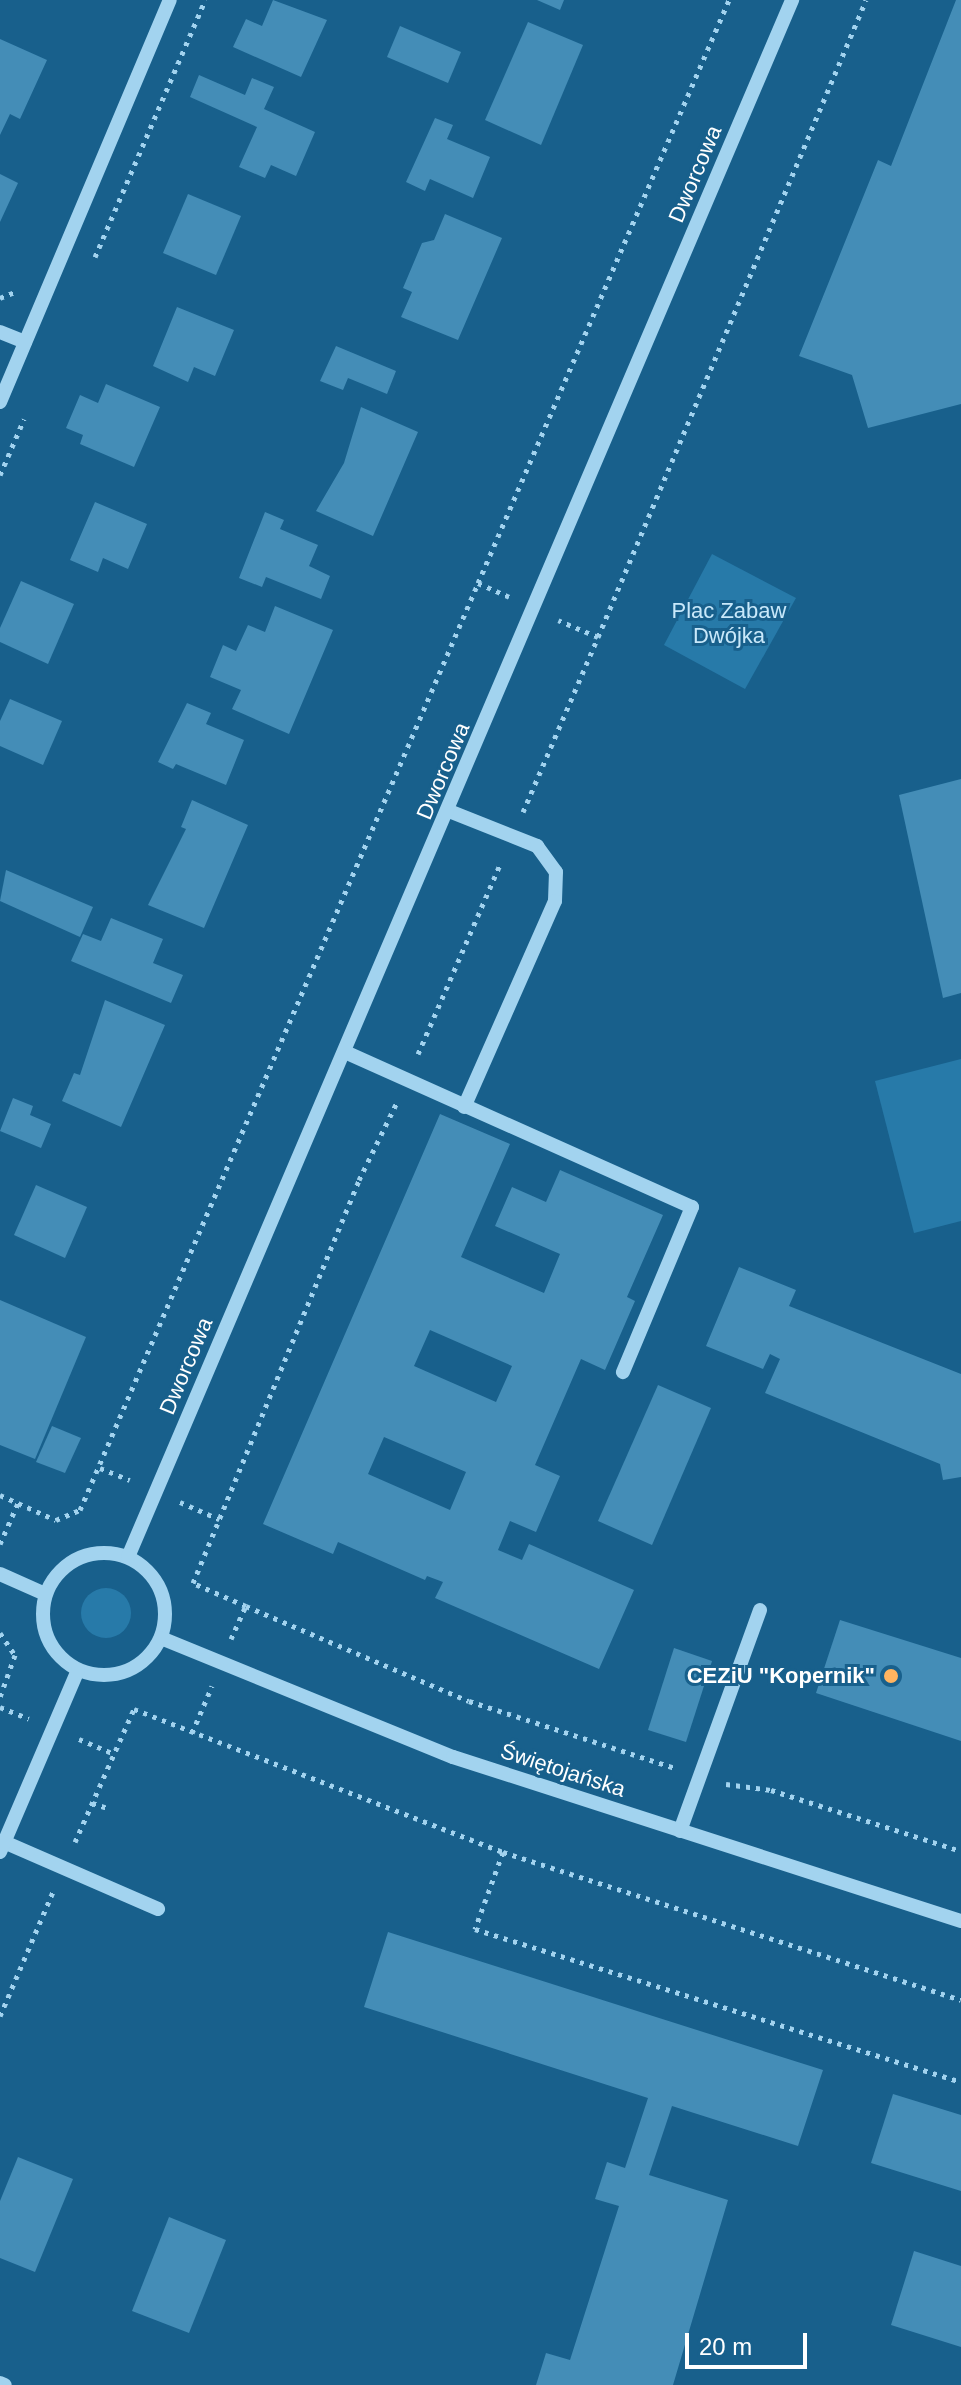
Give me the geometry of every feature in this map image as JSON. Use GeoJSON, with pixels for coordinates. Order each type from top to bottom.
{"type":"FeatureCollection","features":[{"type":"Feature","properties":{"kind":"street"},"geometry":{"type":"LineString","coordinates":[[0,402],[170,0]]}},
{"type":"Feature","properties":{"kind":"street","name":"Dworcowa"},"geometry":{"type":"LineString","coordinates":[[128,1557],[449,811],[792,0]]}},
{"type":"Feature","properties":{"kind":"street"},"geometry":{"type":"LineString","coordinates":[[0,332],[25,342]]}},
{"type":"Feature","properties":{"kind":"street"},"geometry":{"type":"LineString","coordinates":[[449,811],[537,846],[556,872],[555,901],[464,1107]]}},
{"type":"Feature","properties":{"kind":"street"},"geometry":{"type":"LineString","coordinates":[[345,1052],[692,1207],[623,1372]]}},
{"type":"Feature","properties":{"kind":"street"},"geometry":{"type":"LineString","coordinates":[[88,1554],[128,1557],[151,1575],[164,1600],[161,1638],[135,1667],[97,1675],[78,1670],[51,1646],[42,1612],[45,1594],[55,1576],[88,1554]]}},
{"type":"Feature","properties":{"kind":"street"},"geometry":{"type":"LineString","coordinates":[[0,1574],[45,1594]]}},
{"type":"Feature","properties":{"kind":"street"},"geometry":{"type":"LineString","coordinates":[[680,1831],[760,1610]]}},
{"type":"Feature","properties":{"kind":"street","name":"Świętojańska"},"geometry":{"type":"LineString","coordinates":[[161,1638],[453,1757],[961,1921]]}},
{"type":"Feature","properties":{"kind":"street"},"geometry":{"type":"LineString","coordinates":[[78,1670],[2,1847],[64,1868],[158,1909]]}},
{"type":"Feature","properties":{"kind":"path"},"geometry":{"type":"LineString","coordinates":[[478,583],[729,0]]}},
{"type":"Feature","properties":{"kind":"path"},"geometry":{"type":"LineString","coordinates":[[598,637],[866,0]]}},
{"type":"Feature","properties":{"kind":"path"},"geometry":{"type":"LineString","coordinates":[[0,475],[28,411]]}},
{"type":"Feature","properties":{"kind":"path"},"geometry":{"type":"LineString","coordinates":[[0,1495],[56,1520],[80,1510],[152,1346]]}},
{"type":"Feature","properties":{"kind":"path"},"geometry":{"type":"LineString","coordinates":[[0,1544],[18,1503]]}},
{"type":"Feature","properties":{"kind":"path"},"geometry":{"type":"LineString","coordinates":[[219,1519],[193,1583],[469,1701],[739,1788],[771,1790],[961,1851]]}},
{"type":"Feature","properties":{"kind":"path"},"geometry":{"type":"LineString","coordinates":[[192,1733],[246,1606]]}},
{"type":"Feature","properties":{"kind":"path"},"geometry":{"type":"LineString","coordinates":[[0,1633],[15,1655],[0,1697]]}},
{"type":"Feature","properties":{"kind":"path"},"geometry":{"type":"LineString","coordinates":[[0,2016],[134,1709],[503,1852],[961,2000]]}},
{"type":"Feature","properties":{"kind":"path"},"geometry":{"type":"LineString","coordinates":[[92,1803],[107,1808]]}},
{"type":"Feature","properties":{"kind":"path"},"geometry":{"type":"LineString","coordinates":[[503,1852],[475,1929],[961,2082]]}},
{"type":"Feature","properties":{"kind":"green space","name":"Plac Zabaw Dwójka"},"geometry":{"type":"Polygon","coordinates":[[[712,554],[796,598],[745,689],[664,645],[712,554]]]}},
{"type":"Feature","properties":{"kind":"green space"},"geometry":{"type":"Polygon","coordinates":[[[961,1059],[961,1221],[914,1233],[875,1081],[961,1059]]]}},
{"type":"Feature","properties":{"kind":"green space"},"geometry":{"type":"Polygon","coordinates":[[[106,1588],[124,1595],[131,1613],[124,1631],[106,1638],[88,1631],[81,1613],[88,1595],[106,1588]]]}},
{"type":"Feature","properties":{"kind":"building"},"geometry":{"type":"Polygon","coordinates":[[[273,0],[327,20],[301,77],[233,47],[246,19],[262,26],[273,0]]]}},
{"type":"Feature","properties":{"kind":"building"},"geometry":{"type":"Polygon","coordinates":[[[537,0],[564,0],[560,10],[537,0]]]}},
{"type":"Feature","properties":{"kind":"building"},"geometry":{"type":"Polygon","coordinates":[[[956,0],[961,0],[961,404],[868,428],[852,375],[799,356],[878,160],[891,166],[956,0]]]}},
{"type":"Feature","properties":{"kind":"building"},"geometry":{"type":"Polygon","coordinates":[[[528,22],[583,45],[541,145],[485,120],[528,22]]]}},
{"type":"Feature","properties":{"kind":"building"},"geometry":{"type":"Polygon","coordinates":[[[400,26],[461,52],[448,83],[387,57],[400,26]]]}},
{"type":"Feature","properties":{"kind":"building"},"geometry":{"type":"Polygon","coordinates":[[[0,39],[47,60],[20,119],[10,114],[0,135],[0,39]]]}},
{"type":"Feature","properties":{"kind":"building"},"geometry":{"type":"Polygon","coordinates":[[[199,75],[245,95],[252,78],[274,87],[264,109],[315,132],[296,176],[271,165],[265,178],[239,167],[257,127],[190,97],[199,75]]]}},
{"type":"Feature","properties":{"kind":"building"},"geometry":{"type":"Polygon","coordinates":[[[435,118],[453,125],[447,139],[490,157],[473,198],[430,179],[425,191],[406,182],[435,118]]]}},
{"type":"Feature","properties":{"kind":"building"},"geometry":{"type":"Polygon","coordinates":[[[0,174],[18,183],[0,222],[0,174]]]}},
{"type":"Feature","properties":{"kind":"building"},"geometry":{"type":"Polygon","coordinates":[[[188,194],[241,216],[216,275],[163,253],[188,194]]]}},
{"type":"Feature","properties":{"kind":"building"},"geometry":{"type":"Polygon","coordinates":[[[445,214],[502,238],[458,340],[401,317],[412,292],[403,288],[422,243],[434,240],[445,214]]]}},
{"type":"Feature","properties":{"kind":"building"},"geometry":{"type":"Polygon","coordinates":[[[177,307],[234,330],[215,376],[194,367],[188,382],[153,366],[177,307]]]}},
{"type":"Feature","properties":{"kind":"building"},"geometry":{"type":"Polygon","coordinates":[[[336,346],[396,371],[387,394],[348,378],[343,390],[320,381],[336,346]]]}},
{"type":"Feature","properties":{"kind":"building"},"geometry":{"type":"Polygon","coordinates":[[[106,384],[160,407],[134,467],[80,444],[83,435],[66,428],[80,395],[98,403],[106,384]]]}},
{"type":"Feature","properties":{"kind":"building"},"geometry":{"type":"Polygon","coordinates":[[[361,407],[418,432],[373,536],[316,511],[344,463],[361,407]]]}},
{"type":"Feature","properties":{"kind":"building"},"geometry":{"type":"Polygon","coordinates":[[[95,502],[147,524],[128,569],[103,558],[98,572],[70,560],[95,502]]]}},
{"type":"Feature","properties":{"kind":"building"},"geometry":{"type":"Polygon","coordinates":[[[265,512],[284,520],[280,529],[318,545],[309,566],[330,576],[321,599],[266,577],[262,587],[239,578],[265,512]]]}},
{"type":"Feature","properties":{"kind":"building"},"geometry":{"type":"Polygon","coordinates":[[[21,581],[74,604],[48,664],[0,642],[0,628],[21,581]]]}},
{"type":"Feature","properties":{"kind":"building"},"geometry":{"type":"Polygon","coordinates":[[[275,606],[333,630],[289,734],[232,709],[241,690],[210,677],[223,645],[236,651],[248,625],[265,632],[275,606]]]}},
{"type":"Feature","properties":{"kind":"building"},"geometry":{"type":"Polygon","coordinates":[[[10,699],[62,721],[43,765],[0,746],[0,721],[10,699]]]}},
{"type":"Feature","properties":{"kind":"building"},"geometry":{"type":"Polygon","coordinates":[[[187,703],[211,713],[206,724],[244,740],[226,785],[176,764],[173,769],[158,762],[187,703]]]}},
{"type":"Feature","properties":{"kind":"building"},"geometry":{"type":"Polygon","coordinates":[[[961,779],[961,993],[943,998],[899,795],[961,779]]]}},
{"type":"Feature","properties":{"kind":"building"},"geometry":{"type":"Polygon","coordinates":[[[192,800],[248,825],[204,928],[148,905],[186,829],[181,827],[192,800]]]}},
{"type":"Feature","properties":{"kind":"building"},"geometry":{"type":"Polygon","coordinates":[[[6,870],[93,907],[80,937],[0,901],[6,870]]]}},
{"type":"Feature","properties":{"kind":"building"},"geometry":{"type":"Polygon","coordinates":[[[111,918],[163,939],[153,963],[183,975],[171,1003],[71,961],[83,934],[101,941],[111,918]]]}},
{"type":"Feature","properties":{"kind":"building"},"geometry":{"type":"Polygon","coordinates":[[[105,1000],[165,1025],[121,1127],[62,1101],[74,1073],[80,1075],[105,1000]]]}},
{"type":"Feature","properties":{"kind":"building"},"geometry":{"type":"Polygon","coordinates":[[[13,1098],[33,1106],[30,1115],[51,1124],[41,1148],[0,1131],[13,1098]]]}},
{"type":"Feature","properties":{"kind":"building"},"geometry":{"type":"Polygon","coordinates":[[[440,1114],[510,1144],[461,1257],[544,1293],[560,1254],[495,1226],[512,1187],[546,1202],[560,1170],[663,1215],[627,1297],[635,1301],[605,1370],[581,1359],[535,1465],[560,1476],[536,1532],[510,1521],[498,1550],[522,1560],[529,1544],[634,1590],[599,1669],[435,1598],[443,1582],[427,1576],[425,1580],[338,1542],[333,1554],[263,1524],[440,1114]],[[430,1330],[414,1366],[496,1402],[512,1366],[430,1330]],[[384,1437],[368,1474],[450,1510],[466,1472],[384,1437]]]}},
{"type":"Feature","properties":{"kind":"building"},"geometry":{"type":"Polygon","coordinates":[[[36,1185],[87,1207],[65,1258],[14,1235],[36,1185]]]}},
{"type":"Feature","properties":{"kind":"building"},"geometry":{"type":"Polygon","coordinates":[[[739,1267],[796,1290],[789,1306],[961,1374],[961,1477],[943,1480],[940,1464],[765,1393],[780,1359],[770,1354],[763,1369],[706,1346],[739,1267]]]}},
{"type":"Feature","properties":{"kind":"building"},"geometry":{"type":"Polygon","coordinates":[[[0,1300],[86,1337],[35,1459],[0,1445],[0,1300]]]}},
{"type":"Feature","properties":{"kind":"building"},"geometry":{"type":"Polygon","coordinates":[[[658,1385],[711,1408],[652,1545],[598,1521],[658,1385]]]}},
{"type":"Feature","properties":{"kind":"building"},"geometry":{"type":"Polygon","coordinates":[[[52,1426],[81,1438],[65,1473],[36,1462],[52,1426]]]}},
{"type":"Feature","properties":{"kind":"building","name":"CEZiU \"Kopernik\""},"geometry":{"type":"Polygon","coordinates":[[[840,1620],[961,1658],[961,1741],[816,1693],[840,1620]]]}},
{"type":"Feature","properties":{"kind":"building"},"geometry":{"type":"Polygon","coordinates":[[[674,1648],[712,1661],[686,1742],[648,1730],[674,1648]]]}},
{"type":"Feature","properties":{"kind":"building"},"geometry":{"type":"Polygon","coordinates":[[[388,1932],[823,2070],[798,2146],[672,2106],[649,2175],[728,2200],[673,2385],[536,2385],[546,2353],[570,2360],[619,2206],[595,2199],[607,2162],[625,2168],[648,2098],[364,2007],[388,1932]]]}},
{"type":"Feature","properties":{"kind":"building"},"geometry":{"type":"Polygon","coordinates":[[[893,2094],[961,2115],[961,2191],[871,2163],[893,2094]]]}},
{"type":"Feature","properties":{"kind":"building"},"geometry":{"type":"Polygon","coordinates":[[[18,2157],[73,2179],[35,2272],[0,2258],[0,2201],[18,2157]]]}},
{"type":"Feature","properties":{"kind":"building"},"geometry":{"type":"Polygon","coordinates":[[[169,2217],[226,2240],[189,2333],[132,2311],[169,2217]]]}},
{"type":"Feature","properties":{"kind":"building"},"geometry":{"type":"Polygon","coordinates":[[[914,2251],[961,2266],[961,2347],[891,2325],[914,2251]]]}},
{"type":"Feature","properties":{"kind":"place","name":"CEZiU \"Kopernik\""},"geometry":{"type":"Point","coordinates":[891,1676]}}]}
